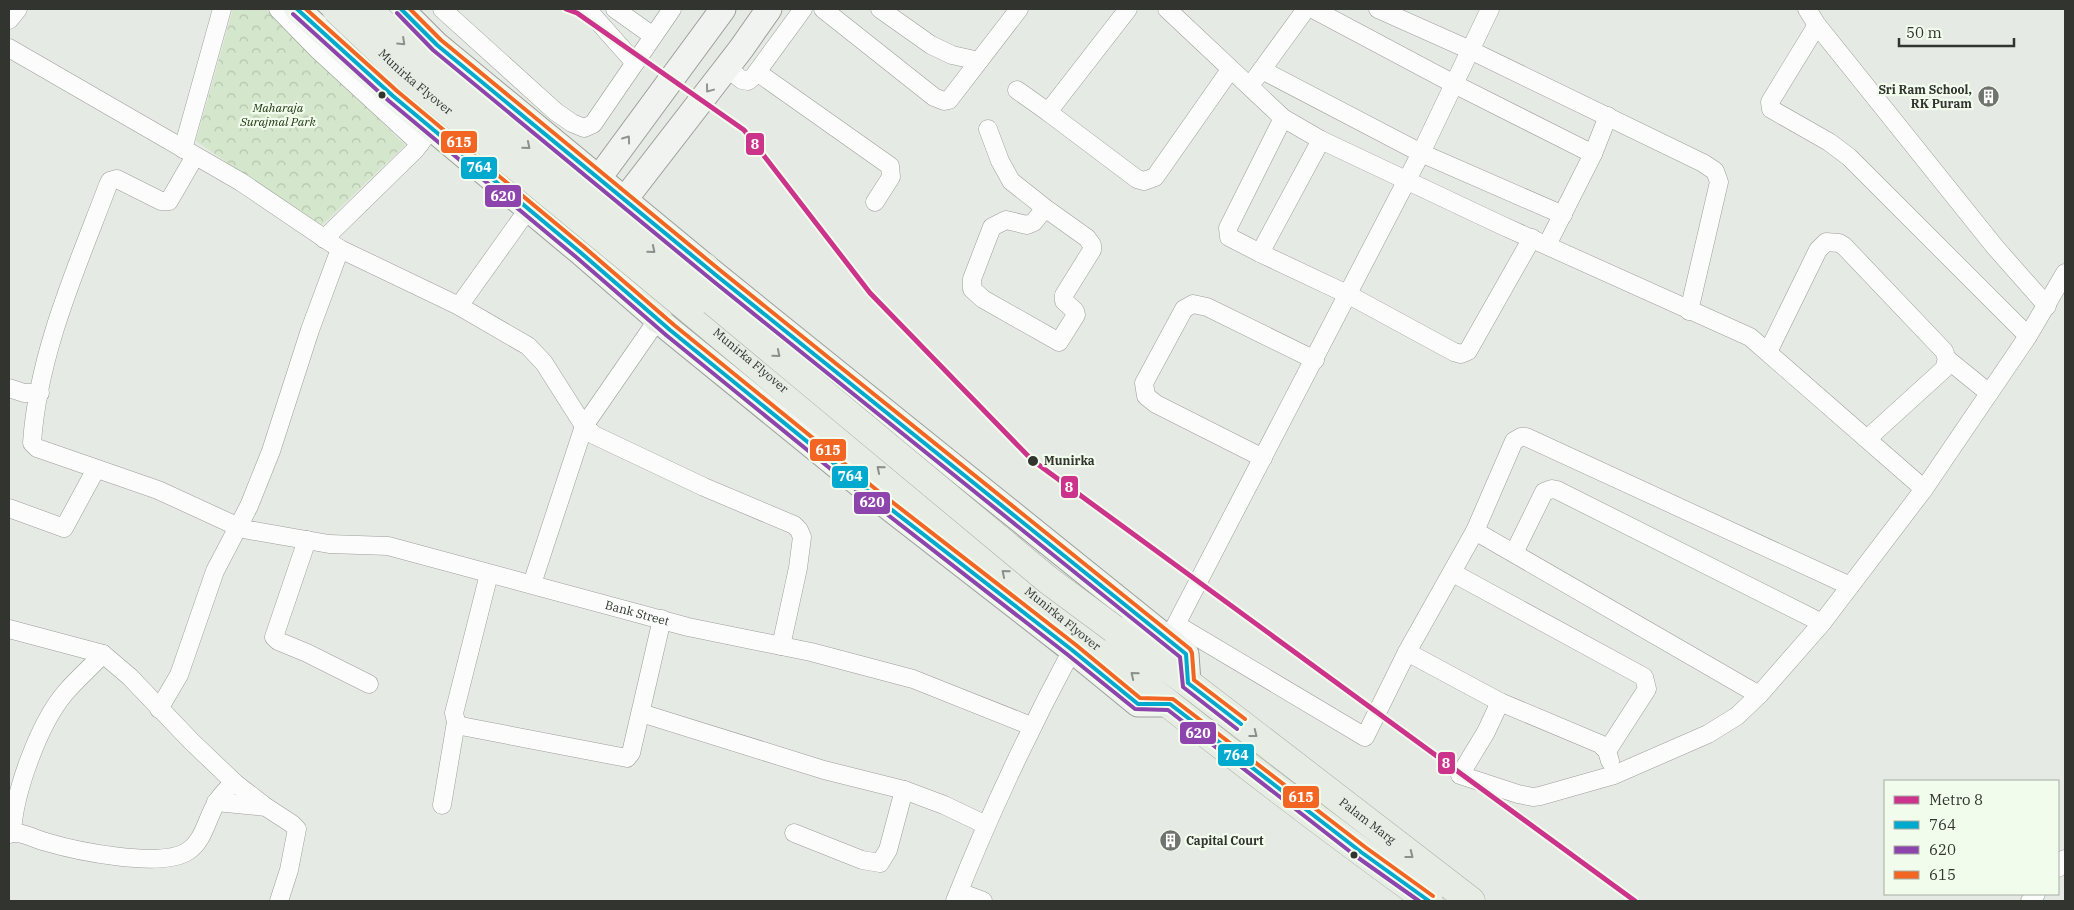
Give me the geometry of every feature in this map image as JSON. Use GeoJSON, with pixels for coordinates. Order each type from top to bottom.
{"type":"FeatureCollection","features":[{"type":"Feature","properties":{"kind":"main road"},"geometry":{"type":"LineString","coordinates":[[297,9],[393,96],[426,136],[528,208],[874,496],[1072,650],[1138,704],[1170,704],[1427,901]]}},
{"type":"Feature","properties":{"kind":"main road","name":"Munirka Flyover"},"geometry":{"type":"LineString","coordinates":[[336,9],[402,72],[978,550],[1106,637],[1188,683]]}},
{"type":"Feature","properties":{"kind":"main road","name":"Munirka Flyover"},"geometry":{"type":"LineString","coordinates":[[367,9],[419,57],[1048,580],[1170,704]]}},
{"type":"Feature","properties":{"kind":"main road"},"geometry":{"type":"LineString","coordinates":[[401,9],[437,45],[705,267],[1173,632],[1186,654],[1188,683]]}},
{"type":"Feature","properties":{"kind":"main road"},"geometry":{"type":"LineString","coordinates":[[699,39],[708,9]]}},
{"type":"Feature","properties":{"kind":"main road"},"geometry":{"type":"LineString","coordinates":[[553,229],[598,179],[722,9]]}},
{"type":"Feature","properties":{"kind":"main road"},"geometry":{"type":"LineString","coordinates":[[580,252],[626,200],[769,9]]}},
{"type":"Feature","properties":{"kind":"main road"},"geometry":{"type":"LineString","coordinates":[[658,318],[654,304],[656,289],[663,276],[676,268],[690,264],[705,267]]}},
{"type":"Feature","properties":{"kind":"main road","name":"Palam Marg"},"geometry":{"type":"LineString","coordinates":[[1188,683],[1470,901]]}},
{"type":"Feature","properties":{"kind":"street"},"geometry":{"type":"LineString","coordinates":[[9,20],[18,9]]}},
{"type":"Feature","properties":{"kind":"street"},"geometry":{"type":"LineString","coordinates":[[9,388],[24,393],[40,393],[48,352],[66,296],[110,181],[117,179],[165,202],[171,199],[189,152],[222,9]]}},
{"type":"Feature","properties":{"kind":"street"},"geometry":{"type":"LineString","coordinates":[[278,9],[318,50],[426,136],[324,239]]}},
{"type":"Feature","properties":{"kind":"street"},"geometry":{"type":"LineString","coordinates":[[442,9],[556,112],[572,123],[584,128],[593,124],[672,9]]}},
{"type":"Feature","properties":{"kind":"street"},"geometry":{"type":"LineString","coordinates":[[587,9],[635,63]]}},
{"type":"Feature","properties":{"kind":"street"},"geometry":{"type":"LineString","coordinates":[[615,9],[653,36]]}},
{"type":"Feature","properties":{"kind":"street"},"geometry":{"type":"LineString","coordinates":[[726,67],[746,82],[758,72],[803,9]]}},
{"type":"Feature","properties":{"kind":"street"},"geometry":{"type":"LineString","coordinates":[[823,9],[940,101],[949,100],[1019,9]]}},
{"type":"Feature","properties":{"kind":"street"},"geometry":{"type":"LineString","coordinates":[[880,9],[931,45],[952,55],[979,61]]}},
{"type":"Feature","properties":{"kind":"street"},"geometry":{"type":"LineString","coordinates":[[1048,112],[1128,9]]}},
{"type":"Feature","properties":{"kind":"street"},"geometry":{"type":"LineString","coordinates":[[1166,9],[1283,118],[1321,140],[1689,311],[1740,332],[1758,343],[1924,489]]}},
{"type":"Feature","properties":{"kind":"street"},"geometry":{"type":"LineString","coordinates":[[1378,9],[1470,50],[1608,116],[1703,163],[1717,174],[1719,182],[1689,311]]}},
{"type":"Feature","properties":{"kind":"street"},"geometry":{"type":"LineString","coordinates":[[1490,9],[1421,153],[1173,632],[1365,738],[1407,652],[1475,531],[1514,441],[1521,437],[1526,437],[1850,586]]}},
{"type":"Feature","properties":{"kind":"street"},"geometry":{"type":"LineString","coordinates":[[1807,9],[1817,25],[1995,247],[2047,306]]}},
{"type":"Feature","properties":{"kind":"street"},"geometry":{"type":"LineString","coordinates":[[1249,87],[1302,11],[1454,84],[1593,154]]}},
{"type":"Feature","properties":{"kind":"street"},"geometry":{"type":"LineString","coordinates":[[1817,25],[1770,102],[1771,109],[1839,149],[1849,157],[2028,336]]}},
{"type":"Feature","properties":{"kind":"street"},"geometry":{"type":"LineString","coordinates":[[9,48],[250,187],[340,249],[459,306],[534,351],[544,363],[584,426],[594,435],[794,525],[799,530],[802,538],[801,548],[781,646]]}},
{"type":"Feature","properties":{"kind":"street"},"geometry":{"type":"LineString","coordinates":[[1017,90],[1137,178],[1150,181],[1155,177],[1230,70]]}},
{"type":"Feature","properties":{"kind":"street"},"geometry":{"type":"LineString","coordinates":[[1262,70],[1421,153],[1563,215]]}},
{"type":"Feature","properties":{"kind":"street"},"geometry":{"type":"LineString","coordinates":[[758,72],[890,166],[891,177],[875,202]]}},
{"type":"Feature","properties":{"kind":"street"},"geometry":{"type":"LineString","coordinates":[[1283,118],[1228,228],[1230,238],[1349,294],[1454,352],[1464,353],[1468,351],[1539,242],[1563,215],[1593,154],[1608,116]]}},
{"type":"Feature","properties":{"kind":"street"},"geometry":{"type":"LineString","coordinates":[[988,130],[1010,181],[1087,238],[1092,245],[1092,250],[1064,295],[1064,301],[1075,311],[1076,315],[1059,342],[983,299],[975,293],[971,285],[992,227],[1006,220],[1027,225],[1034,222],[1046,208]]}},
{"type":"Feature","properties":{"kind":"street"},"geometry":{"type":"LineString","coordinates":[[1260,253],[1321,140]]}},
{"type":"Feature","properties":{"kind":"street"},"geometry":{"type":"LineString","coordinates":[[459,306],[528,208]]}},
{"type":"Feature","properties":{"kind":"street"},"geometry":{"type":"LineString","coordinates":[[1768,352],[1818,250],[1822,244],[1839,243],[1849,250],[1944,351],[1947,359],[1989,393]]}},
{"type":"Feature","properties":{"kind":"street"},"geometry":{"type":"LineString","coordinates":[[159,709],[179,675],[216,571],[249,506],[271,451],[310,330],[340,249]]}},
{"type":"Feature","properties":{"kind":"street"},"geometry":{"type":"LineString","coordinates":[[1500,702],[1486,732],[1460,775],[1533,797],[1614,775],[1708,734],[1737,716],[1759,695],[1822,623],[1924,489],[2028,336],[2065,273]]}},
{"type":"Feature","properties":{"kind":"street"},"geometry":{"type":"LineString","coordinates":[[1263,458],[1156,404],[1146,396],[1144,383],[1184,309],[1193,304],[1207,306],[1314,360]]}},
{"type":"Feature","properties":{"kind":"street"},"geometry":{"type":"LineString","coordinates":[[532,584],[584,426],[658,318]]}},
{"type":"Feature","properties":{"kind":"street"},"geometry":{"type":"LineString","coordinates":[[1867,439],[1944,369],[1947,359]]}},
{"type":"Feature","properties":{"kind":"street","name":"Bank Street"},"geometry":{"type":"LineString","coordinates":[[40,393],[33,422],[32,443],[34,446],[158,490],[237,527],[329,544],[382,545],[688,627],[781,646],[913,679],[1031,726]]}},
{"type":"Feature","properties":{"kind":"street"},"geometry":{"type":"LineString","coordinates":[[9,508],[64,528],[96,469]]}},
{"type":"Feature","properties":{"kind":"street"},"geometry":{"type":"LineString","coordinates":[[1514,553],[1544,492],[1552,489],[1822,623]]}},
{"type":"Feature","properties":{"kind":"street"},"geometry":{"type":"LineString","coordinates":[[1475,531],[1759,695]]}},
{"type":"Feature","properties":{"kind":"street"},"geometry":{"type":"LineString","coordinates":[[307,540],[274,637],[278,642],[369,684]]}},
{"type":"Feature","properties":{"kind":"street"},"geometry":{"type":"LineString","coordinates":[[1453,573],[1644,677],[1647,689],[1607,751]]}},
{"type":"Feature","properties":{"kind":"street"},"geometry":{"type":"LineString","coordinates":[[442,806],[456,722],[454,714],[489,574]]}},
{"type":"Feature","properties":{"kind":"street"},"geometry":{"type":"LineString","coordinates":[[456,722],[461,726],[625,759],[631,753],[662,619]]}},
{"type":"Feature","properties":{"kind":"street"},"geometry":{"type":"LineString","coordinates":[[9,629],[103,654],[130,678],[234,782],[292,824],[298,832],[279,901]]}},
{"type":"Feature","properties":{"kind":"street"},"geometry":{"type":"LineString","coordinates":[[983,901],[957,896],[986,825],[1031,726],[1072,650]]}},
{"type":"Feature","properties":{"kind":"street"},"geometry":{"type":"LineString","coordinates":[[1407,652],[1500,702],[1600,744],[1607,751],[1614,775]]}},
{"type":"Feature","properties":{"kind":"street"},"geometry":{"type":"LineString","coordinates":[[103,654],[65,693],[51,713],[25,775],[10,833],[102,855],[143,858],[179,856],[194,847],[216,802],[234,782]]}},
{"type":"Feature","properties":{"kind":"street"},"geometry":{"type":"LineString","coordinates":[[641,714],[824,770],[904,790],[986,825]]}},
{"type":"Feature","properties":{"kind":"street"},"geometry":{"type":"LineString","coordinates":[[794,833],[862,860],[880,864],[888,850],[904,790]]}},
{"type":"Feature","properties":{"kind":"street"},"geometry":{"type":"LineString","coordinates":[[216,802],[266,807]]}},
{"type":"Feature","properties":{"kind":"green space","name":"Maharaja Surajmal Park"},"geometry":{"type":"Polygon","coordinates":[[[233,9],[266,9],[405,145],[320,227],[196,141],[233,9]]]}},
{"type":"Feature","properties":{"kind":"metro line","name":"8"},"geometry":{"type":"LineString","coordinates":[[566,9],[577,13],[744,130],[870,293],[1032,460],[1635,901]]}},
{"type":"Feature","properties":{"kind":"transit line","name":"764"},"geometry":{"type":"LineString","coordinates":[[297,9],[393,96],[580,252],[670,330],[874,496],[1072,650],[1138,704],[1170,704],[1361,852],[1429,901]]}},
{"type":"Feature","properties":{"kind":"transit line","name":"615"},"geometry":{"type":"LineString","coordinates":[[306,9],[397,91],[584,247],[674,325],[878,491],[1076,645],[1140,698],[1173,699],[1365,847],[1433,896]]}},
{"type":"Feature","properties":{"kind":"transit line","name":"764"},"geometry":{"type":"LineString","coordinates":[[401,9],[437,45],[717,276],[1186,654],[1188,683],[1241,724]]}},
{"type":"Feature","properties":{"kind":"transit line","name":"615"},"geometry":{"type":"LineString","coordinates":[[410,9],[441,40],[721,271],[1190,649],[1194,680],[1245,719]]}},
{"type":"Feature","properties":{"kind":"transit line","name":"620"},"geometry":{"type":"LineString","coordinates":[[397,13],[433,50],[713,281],[1180,657],[1183,687],[1237,729]]}},
{"type":"Feature","properties":{"kind":"transit line","name":"620"},"geometry":{"type":"LineString","coordinates":[[293,14],[389,101],[576,257],[666,335],[870,501],[1135,709],[1168,710],[1357,857],[1419,901]]}},
{"type":"Feature","properties":{"kind":"place","name":"Sri Ram School, RK Puram"},"geometry":{"type":"Point","coordinates":[1988,97]}},
{"type":"Feature","properties":{"kind":"place","name":"Munirka"},"geometry":{"type":"Point","coordinates":[1033,461]}},
{"type":"Feature","properties":{"kind":"place","name":"Capital Court"},"geometry":{"type":"Point","coordinates":[1170,841]}}]}
